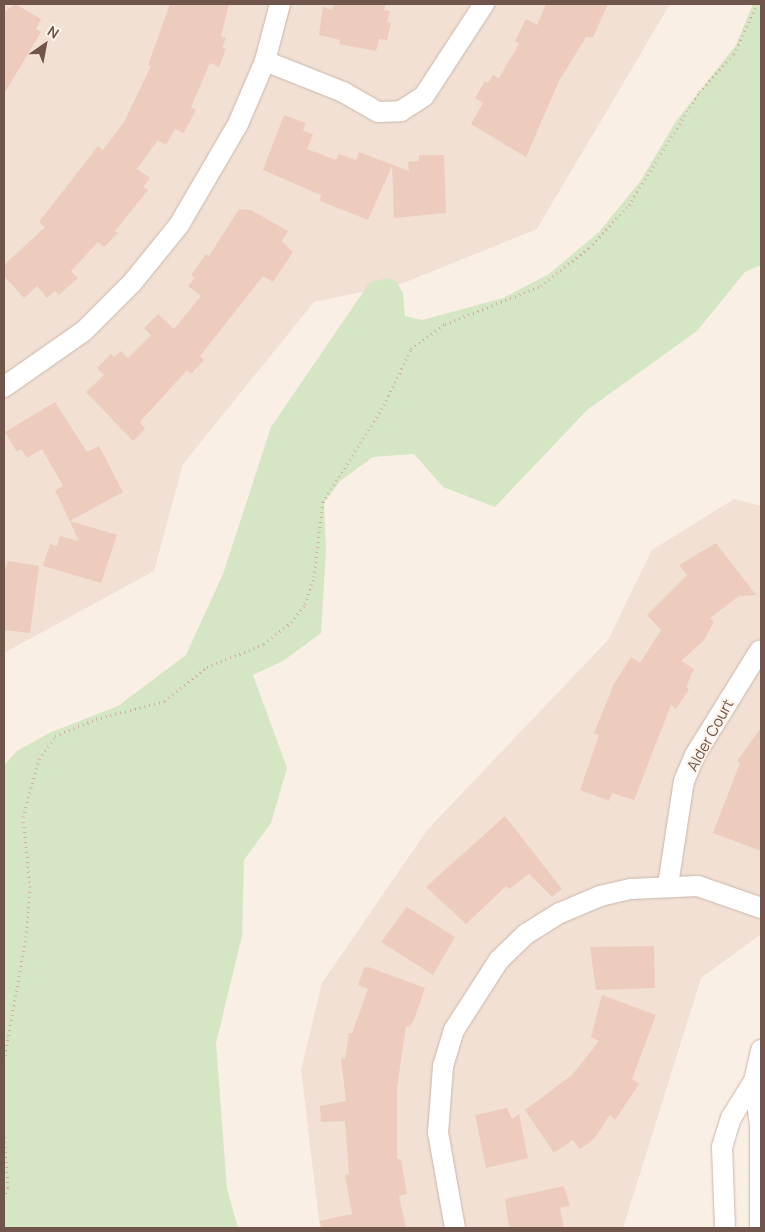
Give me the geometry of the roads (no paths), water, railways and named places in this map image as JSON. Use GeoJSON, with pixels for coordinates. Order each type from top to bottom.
{"type":"FeatureCollection","features":[{"type":"Feature","properties":{"kind":"street"},"geometry":{"type":"LineString","coordinates":[[4,387],[84,331],[132,283],[179,225],[216,168],[264,61],[280,4]]}},
{"type":"Feature","properties":{"kind":"street"},"geometry":{"type":"LineString","coordinates":[[264,61],[344,92],[378,112],[401,112],[424,96],[484,4]]}},
{"type":"Feature","properties":{"kind":"street","name":"Alder Court"},"geometry":{"type":"LineString","coordinates":[[668,884],[684,781],[695,755],[760,650]]}},
{"type":"Feature","properties":{"kind":"street"},"geometry":{"type":"LineString","coordinates":[[455,1228],[442,1162],[438,1106],[443,1066],[454,1030],[477,990],[499,960],[526,934],[560,913],[600,896],[668,884],[698,886],[761,908]]}},
{"type":"Feature","properties":{"kind":"street"},"geometry":{"type":"LineString","coordinates":[[725,1228],[722,1147],[731,1118],[754,1081],[761,1050]]}},
{"type":"Feature","properties":{"kind":"street"},"geometry":{"type":"LineString","coordinates":[[754,1081],[760,1125],[760,1228]]}}]}
